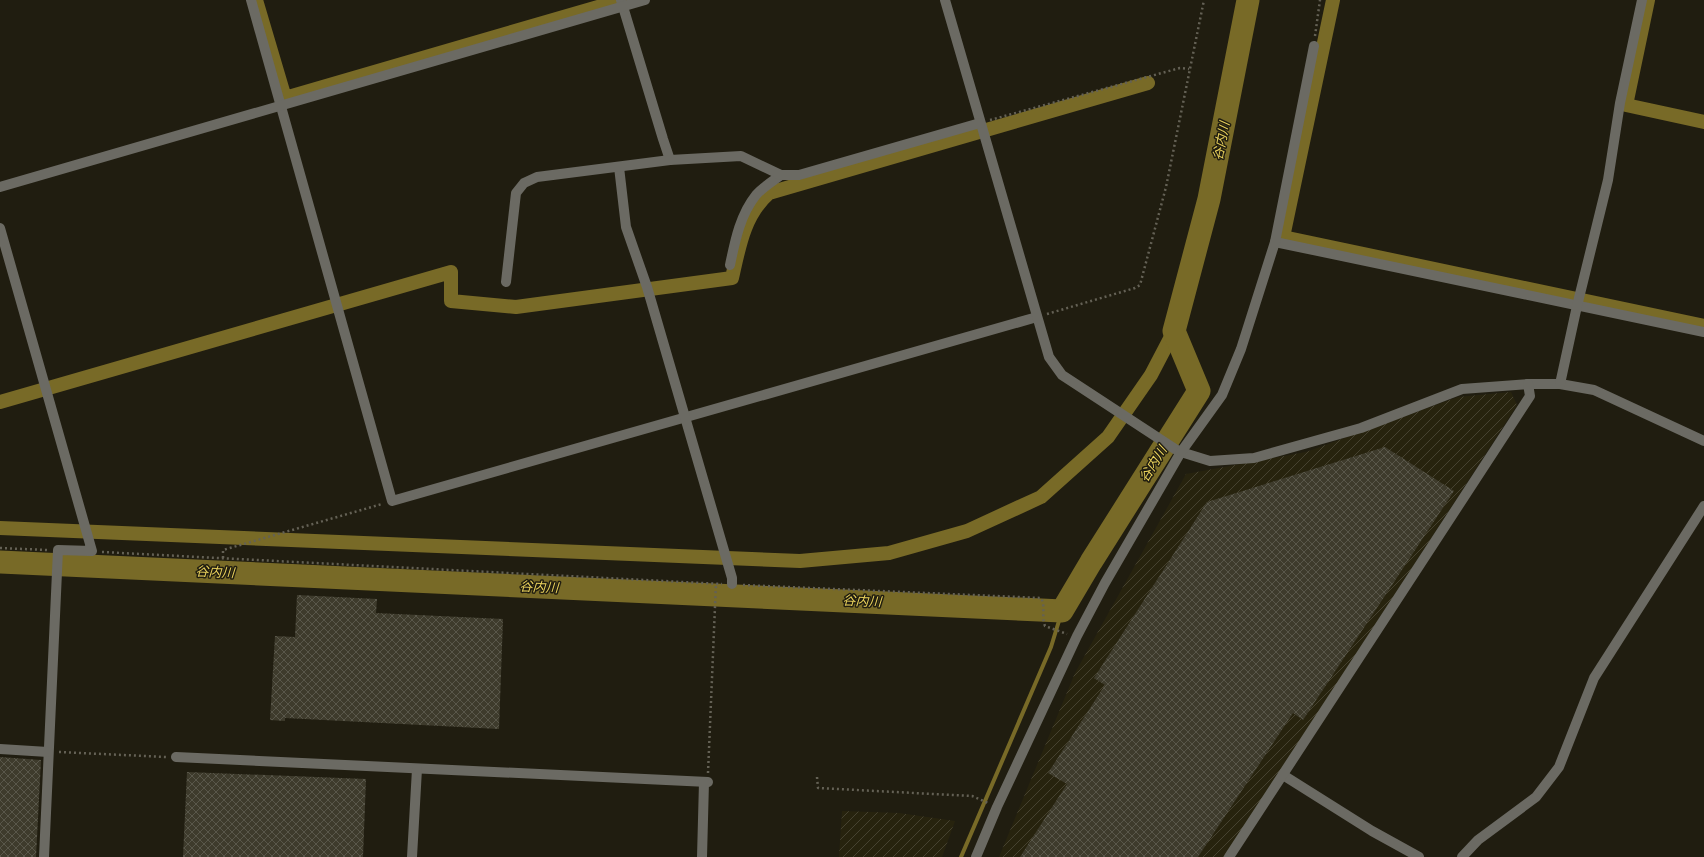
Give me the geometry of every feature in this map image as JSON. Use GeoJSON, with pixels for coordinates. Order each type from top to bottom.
{"type":"FeatureCollection","features":[{"type":"Feature","properties":{"kind":"street"},"geometry":{"type":"LineString","coordinates":[[251,0],[392,502],[686,419],[1036,317]]}},
{"type":"Feature","properties":{"kind":"street"},"geometry":{"type":"LineString","coordinates":[[0,187],[282,106],[622,3],[645,0]]}},
{"type":"Feature","properties":{"kind":"street"},"geometry":{"type":"LineString","coordinates":[[945,0],[1048,357],[1062,375],[1178,451],[1210,461],[1254,458],[1361,428],[1462,389],[1528,384],[1560,384],[1594,390],[1704,441]]}},
{"type":"Feature","properties":{"kind":"street"},"geometry":{"type":"LineString","coordinates":[[1560,384],[1577,306],[1608,180],[1620,103],[1642,0]]}},
{"type":"Feature","properties":{"kind":"street"},"geometry":{"type":"LineString","coordinates":[[622,3],[670,160]]}},
{"type":"Feature","properties":{"kind":"street"},"geometry":{"type":"LineString","coordinates":[[976,857],[997,807],[1077,636],[1105,583],[1178,451],[1222,395],[1241,349],[1275,242],[1314,46]]}},
{"type":"Feature","properties":{"kind":"street"},"geometry":{"type":"LineString","coordinates":[[506,282],[516,193],[524,183],[538,177],[670,160],[741,156],[781,175],[799,175],[980,123]]}},
{"type":"Feature","properties":{"kind":"street"},"geometry":{"type":"LineString","coordinates":[[619,167],[626,227],[647,287],[732,584]]}},
{"type":"Feature","properties":{"kind":"street"},"geometry":{"type":"LineString","coordinates":[[730,265],[737,234],[747,209],[757,194],[781,175]]}},
{"type":"Feature","properties":{"kind":"street"},"geometry":{"type":"LineString","coordinates":[[0,228],[92,551],[58,553],[44,857]]}},
{"type":"Feature","properties":{"kind":"street"},"geometry":{"type":"LineString","coordinates":[[1275,242],[1704,332]]}},
{"type":"Feature","properties":{"kind":"street"},"geometry":{"type":"LineString","coordinates":[[1229,857],[1530,396],[1528,384]]}},
{"type":"Feature","properties":{"kind":"street"},"geometry":{"type":"LineString","coordinates":[[1462,857],[1478,840],[1536,797],[1559,767],[1594,678],[1704,506]]}},
{"type":"Feature","properties":{"kind":"street"},"geometry":{"type":"LineString","coordinates":[[0,749],[48,752]]}},
{"type":"Feature","properties":{"kind":"street"},"geometry":{"type":"LineString","coordinates":[[176,758],[706,782],[702,857]]}},
{"type":"Feature","properties":{"kind":"street"},"geometry":{"type":"LineString","coordinates":[[412,857],[417,769]]}},
{"type":"Feature","properties":{"kind":"street"},"geometry":{"type":"LineString","coordinates":[[1283,775],[1372,831],[1419,857]]}},
{"type":"Feature","properties":{"kind":"path"},"geometry":{"type":"LineString","coordinates":[[1036,317],[1135,288],[1140,285],[1166,187],[1204,0]]}},
{"type":"Feature","properties":{"kind":"path"},"geometry":{"type":"LineString","coordinates":[[1314,46],[1320,0]]}},
{"type":"Feature","properties":{"kind":"path"},"geometry":{"type":"LineString","coordinates":[[980,123],[1180,68],[1189,69]]}},
{"type":"Feature","properties":{"kind":"path"},"geometry":{"type":"LineString","coordinates":[[223,558],[223,550],[392,502]]}},
{"type":"Feature","properties":{"kind":"path"},"geometry":{"type":"LineString","coordinates":[[0,548],[58,553]]}},
{"type":"Feature","properties":{"kind":"path"},"geometry":{"type":"LineString","coordinates":[[92,551],[716,585],[732,584],[1041,598],[1044,603],[1043,621],[1045,626],[1070,634]]}},
{"type":"Feature","properties":{"kind":"path"},"geometry":{"type":"LineString","coordinates":[[706,782],[716,585]]}},
{"type":"Feature","properties":{"kind":"path"},"geometry":{"type":"LineString","coordinates":[[48,752],[176,758]]}},
{"type":"Feature","properties":{"kind":"path"},"geometry":{"type":"LineString","coordinates":[[817,777],[818,788],[972,796],[990,804]]}},
{"type":"Feature","properties":{"kind":"shaded area"},"geometry":{"type":"Polygon","coordinates":[[[1511,392],[1517,405],[1225,857],[999,857],[1075,673],[1186,474],[1306,452],[1458,397],[1511,392]]]}},
{"type":"Feature","properties":{"kind":"shaded area"},"geometry":{"type":"Polygon","coordinates":[[[842,811],[899,813],[955,821],[942,857],[839,857],[842,811]]]}},
{"type":"Feature","properties":{"kind":"building"},"geometry":{"type":"Polygon","coordinates":[[[1385,447],[1454,491],[1303,720],[1293,713],[1198,857],[1020,857],[1067,784],[1048,773],[1105,685],[1094,678],[1207,502],[1385,447]]]}},
{"type":"Feature","properties":{"kind":"building"},"geometry":{"type":"Polygon","coordinates":[[[297,595],[377,599],[376,613],[503,619],[499,729],[285,718],[285,721],[270,720],[275,636],[295,637],[297,595]]]}},
{"type":"Feature","properties":{"kind":"building"},"geometry":{"type":"Polygon","coordinates":[[[0,757],[41,760],[36,857],[0,857],[0,757]]]}},
{"type":"Feature","properties":{"kind":"building"},"geometry":{"type":"Polygon","coordinates":[[[187,772],[366,779],[363,857],[183,857],[187,772]]]}},
{"type":"Feature","properties":{"kind":"waterway"},"geometry":{"type":"LineString","coordinates":[[256,0],[285,98],[622,0]]}},
{"type":"Feature","properties":{"kind":"waterway","name":"谷内川"},"geometry":{"type":"LineString","coordinates":[[0,562],[1062,611],[1091,562],[1199,391],[1174,331],[1209,199],[1248,0]]}},
{"type":"Feature","properties":{"kind":"waterway"},"geometry":{"type":"LineString","coordinates":[[1333,0],[1283,237],[1704,326]]}},
{"type":"Feature","properties":{"kind":"waterway"},"geometry":{"type":"LineString","coordinates":[[1648,0],[1626,105],[1704,122]]}},
{"type":"Feature","properties":{"kind":"waterway"},"geometry":{"type":"LineString","coordinates":[[0,402],[451,272],[451,301],[516,307],[732,278],[740,243],[748,221],[769,193],[1148,83]]}},
{"type":"Feature","properties":{"kind":"waterway"},"geometry":{"type":"LineString","coordinates":[[0,528],[800,561],[889,553],[967,531],[1041,497],[1108,437],[1151,375],[1174,331]]}},
{"type":"Feature","properties":{"kind":"waterway"},"geometry":{"type":"LineString","coordinates":[[961,857],[1051,647],[1062,611]]}}]}
